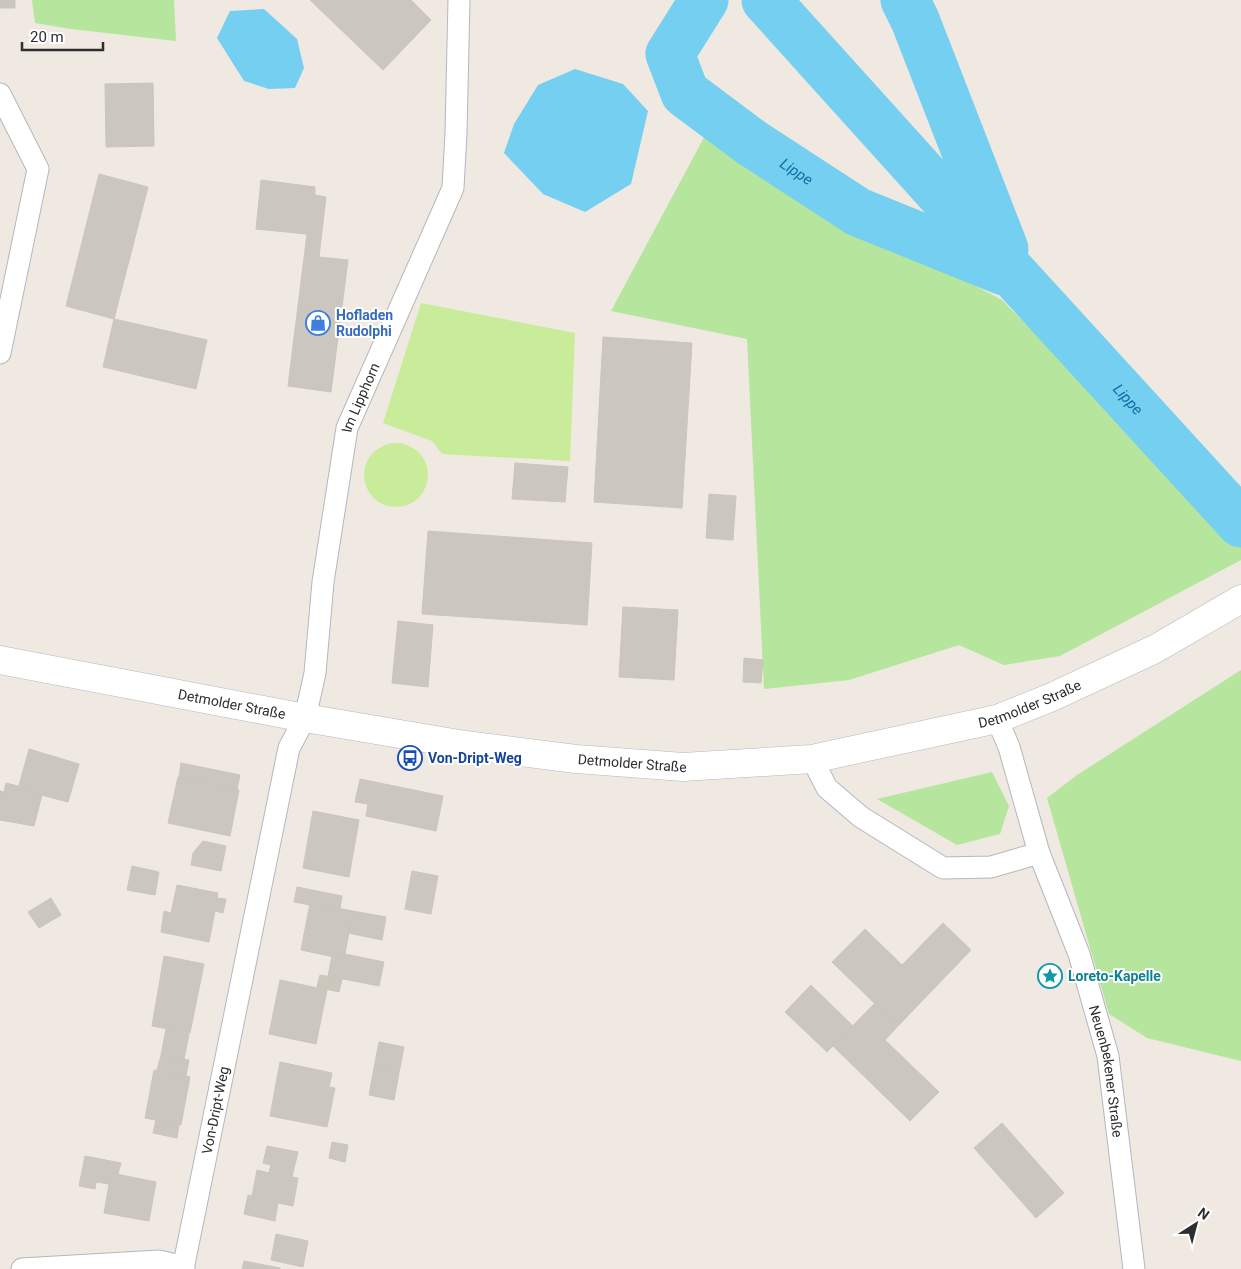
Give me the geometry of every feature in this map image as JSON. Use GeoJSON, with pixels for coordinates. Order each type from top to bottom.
{"type":"FeatureCollection","features":[{"type":"Feature","properties":{"kind":"street","name":"Im Lipphorn"},"geometry":{"type":"LineString","coordinates":[[305,718],[315,673],[323,582],[347,428],[453,188],[459,0]]}},
{"type":"Feature","properties":{"kind":"street"},"geometry":{"type":"LineString","coordinates":[[0,94],[38,169],[0,353]]}},
{"type":"Feature","properties":{"kind":"street","name":"Detmolder Straße"},"geometry":{"type":"LineString","coordinates":[[0,660],[305,718],[465,744],[576,759],[682,766],[812,759],[997,719],[1052,697],[1155,649],[1241,598]]}},
{"type":"Feature","properties":{"kind":"street","name":"Von-Dript-Weg"},"geometry":{"type":"LineString","coordinates":[[184,1268],[289,748],[305,718]]}},
{"type":"Feature","properties":{"kind":"street","name":"Neuenbekener Straße"},"geometry":{"type":"LineString","coordinates":[[997,719],[1009,747],[1039,853],[1080,954],[1108,1056],[1134,1269]]}},
{"type":"Feature","properties":{"kind":"street"},"geometry":{"type":"LineString","coordinates":[[812,759],[827,788],[861,817],[943,868],[991,867],[1039,853]]}},
{"type":"Feature","properties":{"kind":"street"},"geometry":{"type":"LineString","coordinates":[[22,1269],[159,1262],[184,1268]]}},
{"type":"Feature","properties":{"kind":"green space"},"geometry":{"type":"Polygon","coordinates":[[[32,0],[174,0],[176,41],[35,23],[32,0]]]}},
{"type":"Feature","properties":{"kind":"green space"},"geometry":{"type":"Polygon","coordinates":[[[708,130],[792,188],[1002,300],[1241,542],[1241,560],[1060,656],[1004,665],[959,645],[849,680],[764,689],[747,339],[611,311],[708,130]]]}},
{"type":"Feature","properties":{"kind":"green space"},"geometry":{"type":"Polygon","coordinates":[[[421,303],[575,333],[570,461],[442,454],[432,441],[383,423],[421,303]]]}},
{"type":"Feature","properties":{"kind":"green space"},"geometry":{"type":"Polygon","coordinates":[[[396,443],[414,449],[422,457],[428,475],[422,493],[414,501],[396,507],[378,501],[370,493],[364,475],[370,457],[378,449],[396,443]]]}},
{"type":"Feature","properties":{"kind":"green space"},"geometry":{"type":"Polygon","coordinates":[[[1241,670],[1241,1061],[1147,1038],[1109,1014],[1047,798],[1077,775],[1241,670]]]}},
{"type":"Feature","properties":{"kind":"green space"},"geometry":{"type":"Polygon","coordinates":[[[992,772],[1009,806],[1000,834],[957,845],[877,799],[992,772]]]}},
{"type":"Feature","properties":{"kind":"water"},"geometry":{"type":"Polygon","coordinates":[[[264,9],[297,39],[304,68],[295,88],[269,89],[244,81],[217,38],[230,11],[264,9]]]}},
{"type":"Feature","properties":{"kind":"water"},"geometry":{"type":"Polygon","coordinates":[[[575,69],[623,84],[648,111],[631,184],[585,212],[543,194],[504,153],[514,124],[538,85],[575,69]]]}},
{"type":"Feature","properties":{"kind":"building"},"geometry":{"type":"Polygon","coordinates":[[[0,0],[15,0],[15,8],[0,8],[0,0]]]}},
{"type":"Feature","properties":{"kind":"building"},"geometry":{"type":"Polygon","coordinates":[[[310,0],[411,0],[431,20],[383,70],[310,0]]]}},
{"type":"Feature","properties":{"kind":"building"},"geometry":{"type":"Polygon","coordinates":[[[153,83],[154,146],[106,147],[105,84],[153,83]]]}},
{"type":"Feature","properties":{"kind":"building"},"geometry":{"type":"Polygon","coordinates":[[[99,174],[148,187],[114,319],[66,306],[99,174]]]}},
{"type":"Feature","properties":{"kind":"building","name":"Hofladen Rudolphi"},"geometry":{"type":"Polygon","coordinates":[[[261,180],[315,187],[315,195],[326,197],[319,257],[348,260],[331,392],[288,386],[307,234],[256,229],[261,180]]]}},
{"type":"Feature","properties":{"kind":"building"},"geometry":{"type":"Polygon","coordinates":[[[114,319],[207,340],[196,389],[103,367],[114,319]]]}},
{"type":"Feature","properties":{"kind":"building"},"geometry":{"type":"Polygon","coordinates":[[[603,337],[692,343],[682,508],[594,502],[603,337]]]}},
{"type":"Feature","properties":{"kind":"building"},"geometry":{"type":"Polygon","coordinates":[[[515,463],[568,467],[565,502],[512,499],[515,463]]]}},
{"type":"Feature","properties":{"kind":"building"},"geometry":{"type":"Polygon","coordinates":[[[709,494],[736,496],[733,540],[706,538],[709,494]]]}},
{"type":"Feature","properties":{"kind":"building"},"geometry":{"type":"Polygon","coordinates":[[[428,531],[592,543],[587,625],[422,614],[428,531]]]}},
{"type":"Feature","properties":{"kind":"building"},"geometry":{"type":"Polygon","coordinates":[[[623,607],[678,610],[674,680],[619,677],[623,607]]]}},
{"type":"Feature","properties":{"kind":"building"},"geometry":{"type":"Polygon","coordinates":[[[398,621],[433,625],[428,687],[392,683],[398,621]]]}},
{"type":"Feature","properties":{"kind":"building"},"geometry":{"type":"Polygon","coordinates":[[[744,658],[763,660],[761,683],[743,682],[744,658]]]}},
{"type":"Feature","properties":{"kind":"building"},"geometry":{"type":"Polygon","coordinates":[[[29,749],[79,764],[68,802],[18,789],[29,749]]]}},
{"type":"Feature","properties":{"kind":"building"},"geometry":{"type":"Polygon","coordinates":[[[181,763],[240,775],[237,789],[179,777],[181,763]]]}},
{"type":"Feature","properties":{"kind":"building"},"geometry":{"type":"Polygon","coordinates":[[[178,777],[239,790],[230,836],[168,823],[178,777]]]}},
{"type":"Feature","properties":{"kind":"building"},"geometry":{"type":"Polygon","coordinates":[[[360,779],[443,796],[436,831],[366,816],[368,804],[355,802],[360,779]]]}},
{"type":"Feature","properties":{"kind":"building"},"geometry":{"type":"Polygon","coordinates":[[[6,783],[18,786],[18,789],[42,795],[34,826],[0,820],[0,791],[4,792],[6,783]]]}},
{"type":"Feature","properties":{"kind":"building"},"geometry":{"type":"Polygon","coordinates":[[[313,811],[359,820],[349,877],[303,868],[313,811]]]}},
{"type":"Feature","properties":{"kind":"building"},"geometry":{"type":"Polygon","coordinates":[[[203,841],[226,846],[221,871],[191,865],[193,853],[203,841]]]}},
{"type":"Feature","properties":{"kind":"building"},"geometry":{"type":"Polygon","coordinates":[[[132,866],[159,872],[155,895],[127,890],[132,866]]]}},
{"type":"Feature","properties":{"kind":"building"},"geometry":{"type":"Polygon","coordinates":[[[412,871],[438,876],[431,914],[405,909],[412,871]]]}},
{"type":"Feature","properties":{"kind":"building"},"geometry":{"type":"Polygon","coordinates":[[[177,885],[218,893],[217,898],[226,899],[223,913],[215,911],[209,942],[161,932],[164,911],[171,913],[177,885]]]}},
{"type":"Feature","properties":{"kind":"building"},"geometry":{"type":"Polygon","coordinates":[[[297,887],[342,896],[340,908],[294,902],[297,887]]]}},
{"type":"Feature","properties":{"kind":"building"},"geometry":{"type":"Polygon","coordinates":[[[51,898],[61,915],[39,928],[28,912],[51,898]]]}},
{"type":"Feature","properties":{"kind":"building"},"geometry":{"type":"Polygon","coordinates":[[[310,903],[353,911],[344,959],[301,950],[310,903]]]}},
{"type":"Feature","properties":{"kind":"building"},"geometry":{"type":"Polygon","coordinates":[[[353,911],[386,917],[382,940],[348,933],[353,911]]]}},
{"type":"Feature","properties":{"kind":"building"},"geometry":{"type":"Polygon","coordinates":[[[943,923],[971,950],[898,1026],[832,962],[865,929],[902,965],[943,923]]]}},
{"type":"Feature","properties":{"kind":"building"},"geometry":{"type":"Polygon","coordinates":[[[345,954],[384,962],[379,986],[328,976],[332,956],[344,959],[345,954]]]}},
{"type":"Feature","properties":{"kind":"building"},"geometry":{"type":"Polygon","coordinates":[[[164,956],[204,964],[190,1033],[152,1026],[164,956]]]}},
{"type":"Feature","properties":{"kind":"building"},"geometry":{"type":"Polygon","coordinates":[[[320,975],[342,979],[339,992],[317,987],[320,975]]]}},
{"type":"Feature","properties":{"kind":"building"},"geometry":{"type":"Polygon","coordinates":[[[280,980],[327,990],[316,1044],[269,1034],[280,980]]]}},
{"type":"Feature","properties":{"kind":"building"},"geometry":{"type":"Polygon","coordinates":[[[811,985],[853,1026],[827,1052],[785,1012],[811,985]]]}},
{"type":"Feature","properties":{"kind":"building"},"geometry":{"type":"Polygon","coordinates":[[[875,1003],[898,1026],[885,1040],[939,1092],[910,1121],[833,1046],[875,1003]]]}},
{"type":"Feature","properties":{"kind":"building"},"geometry":{"type":"Polygon","coordinates":[[[166,1029],[189,1034],[184,1059],[161,1055],[166,1029]]]}},
{"type":"Feature","properties":{"kind":"building"},"geometry":{"type":"Polygon","coordinates":[[[379,1042],[404,1047],[399,1073],[374,1068],[379,1042]]]}},
{"type":"Feature","properties":{"kind":"building"},"geometry":{"type":"Polygon","coordinates":[[[161,1055],[189,1060],[186,1076],[157,1070],[161,1055]]]}},
{"type":"Feature","properties":{"kind":"building"},"geometry":{"type":"Polygon","coordinates":[[[280,1062],[332,1073],[329,1087],[335,1088],[327,1127],[270,1116],[280,1062]]]}},
{"type":"Feature","properties":{"kind":"building"},"geometry":{"type":"Polygon","coordinates":[[[374,1068],[399,1073],[394,1100],[369,1095],[374,1068]]]}},
{"type":"Feature","properties":{"kind":"building"},"geometry":{"type":"Polygon","coordinates":[[[154,1070],[190,1077],[181,1125],[145,1118],[154,1070]]]}},
{"type":"Feature","properties":{"kind":"building"},"geometry":{"type":"Polygon","coordinates":[[[156,1120],[179,1125],[177,1138],[153,1133],[156,1120]]]}},
{"type":"Feature","properties":{"kind":"building"},"geometry":{"type":"Polygon","coordinates":[[[1002,1123],[1064,1193],[1036,1218],[974,1148],[1002,1123]]]}},
{"type":"Feature","properties":{"kind":"building"},"geometry":{"type":"Polygon","coordinates":[[[332,1142],[348,1145],[345,1162],[329,1158],[332,1142]]]}},
{"type":"Feature","properties":{"kind":"building"},"geometry":{"type":"Polygon","coordinates":[[[267,1146],[298,1152],[292,1177],[298,1178],[293,1206],[278,1203],[275,1221],[244,1214],[248,1195],[252,1196],[257,1170],[269,1173],[271,1165],[263,1163],[267,1146]]]}},
{"type":"Feature","properties":{"kind":"building"},"geometry":{"type":"Polygon","coordinates":[[[85,1156],[121,1163],[118,1174],[111,1173],[109,1184],[96,1182],[95,1189],[79,1186],[85,1156]]]}},
{"type":"Feature","properties":{"kind":"building"},"geometry":{"type":"Polygon","coordinates":[[[111,1173],[156,1182],[149,1221],[104,1213],[111,1173]]]}},
{"type":"Feature","properties":{"kind":"building"},"geometry":{"type":"Polygon","coordinates":[[[276,1234],[308,1241],[303,1267],[271,1260],[276,1234]]]}},
{"type":"Feature","properties":{"kind":"building"},"geometry":{"type":"Polygon","coordinates":[[[244,1261],[280,1268],[280,1269],[242,1269],[244,1261]]]}},
{"type":"Feature","properties":{"kind":"waterway","name":"Lippe"},"geometry":{"type":"LineString","coordinates":[[704,0],[670,54],[685,93],[752,143],[858,212],[1004,271]]}},
{"type":"Feature","properties":{"kind":"waterway","name":"Lippe"},"geometry":{"type":"LineString","coordinates":[[766,0],[1241,523]]}},
{"type":"Feature","properties":{"kind":"waterway","name":"Lippe"},"geometry":{"type":"LineString","coordinates":[[905,0],[915,20],[1004,249]]}},
{"type":"Feature","properties":{"kind":"place","name":"Hofladen Rudolphi"},"geometry":{"type":"Point","coordinates":[318,323]}},
{"type":"Feature","properties":{"kind":"place","name":"Von-Dript-Weg"},"geometry":{"type":"Point","coordinates":[410,758]}},
{"type":"Feature","properties":{"kind":"place","name":"Loreto-Kapelle"},"geometry":{"type":"Point","coordinates":[1050,976]}}]}
